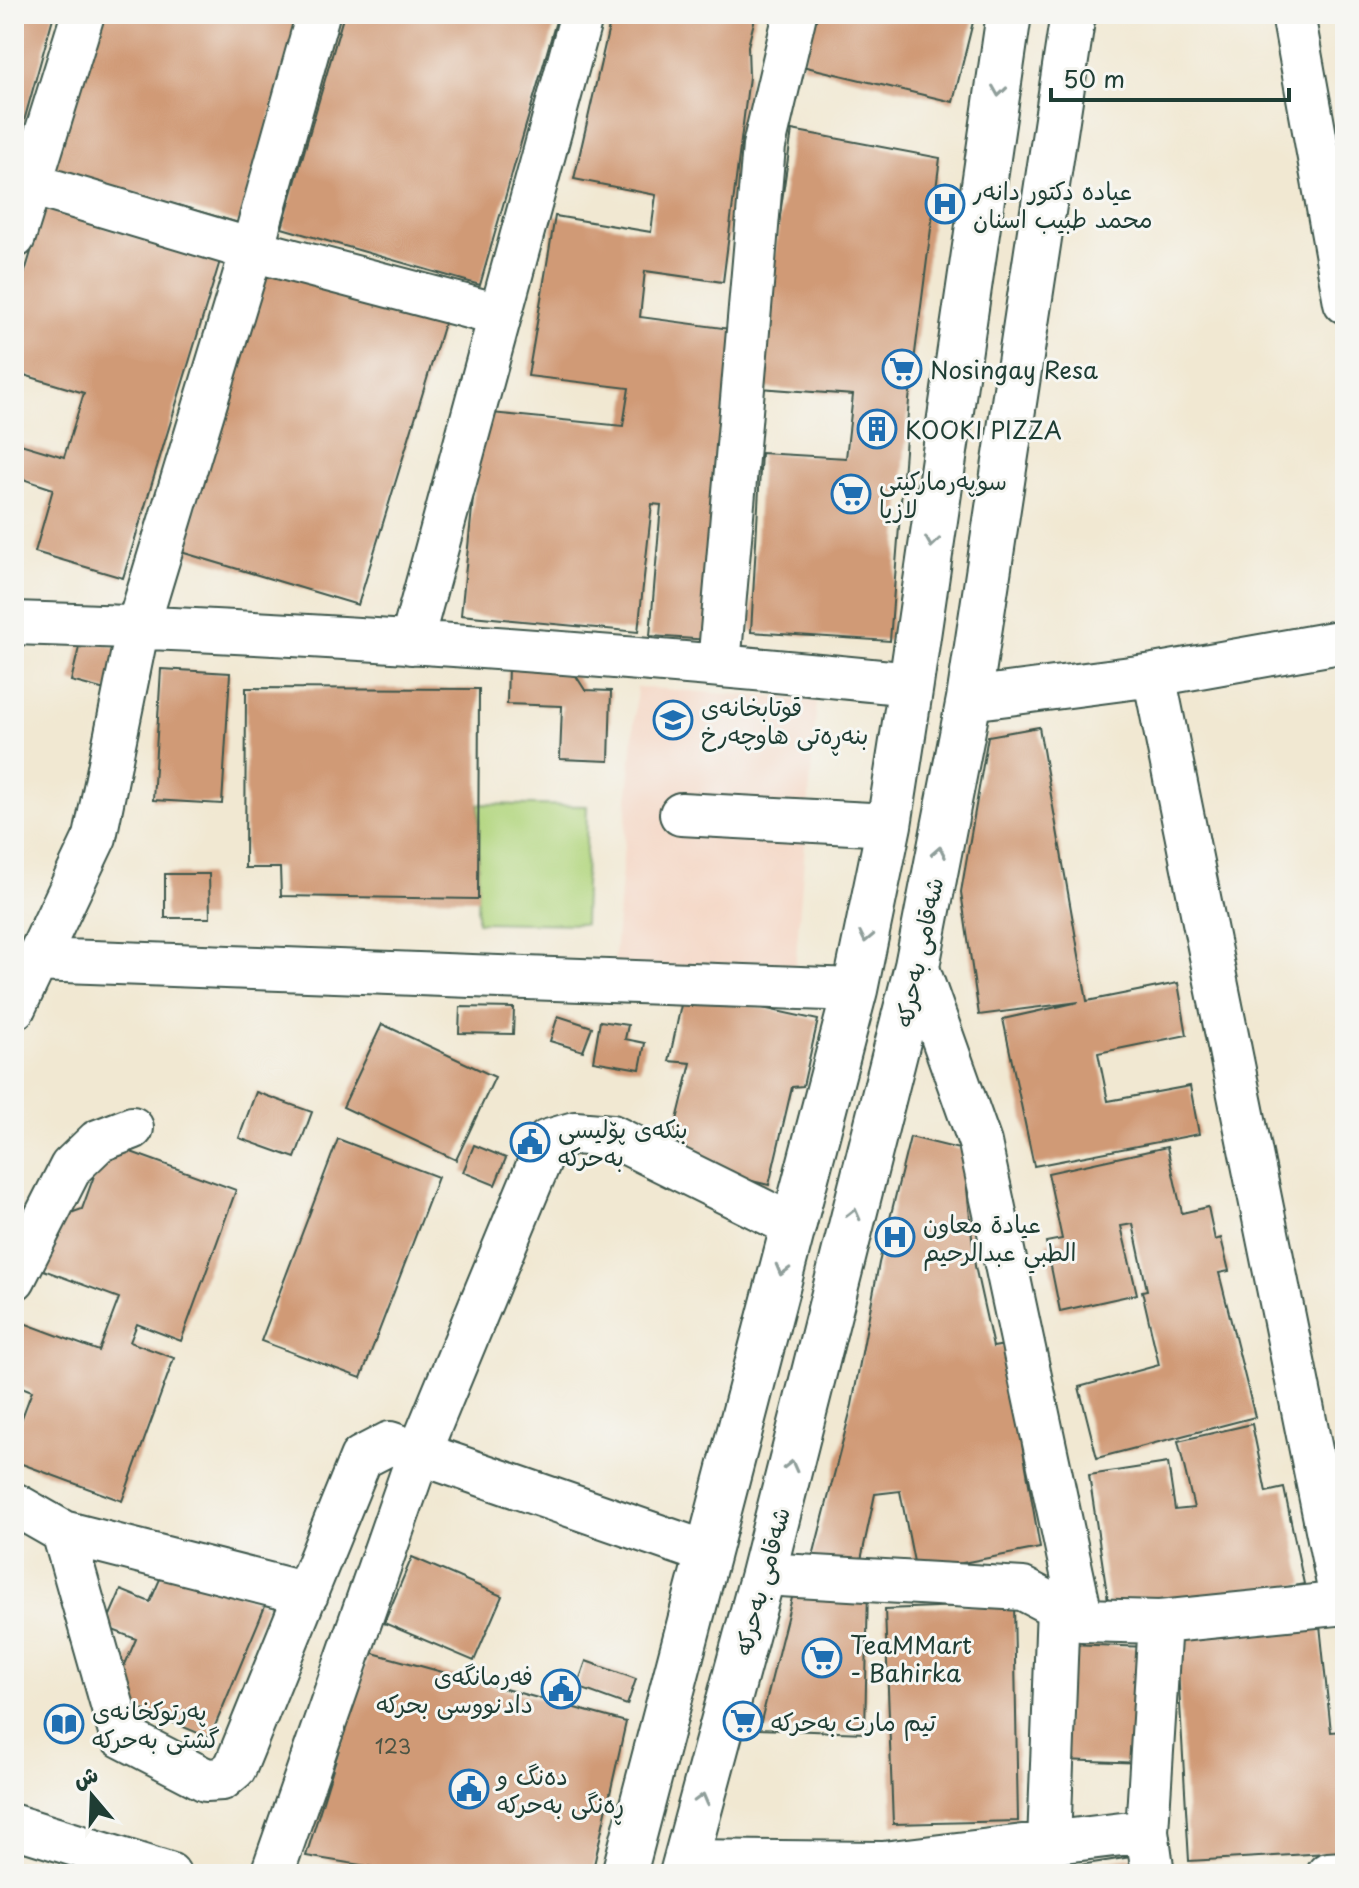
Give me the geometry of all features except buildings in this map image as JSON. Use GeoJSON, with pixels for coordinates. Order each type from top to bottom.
{"type":"FeatureCollection","features":[{"type":"Feature","properties":{"kind":"main road"},"geometry":{"type":"LineString","coordinates":[[624,1874],[855,990],[889,825],[1009,14]]}},
{"type":"Feature","properties":{"kind":"main road","name":"شەقامی بەحرکە"},"geometry":{"type":"LineString","coordinates":[[684,1868],[763,1574],[917,966],[969,699],[1073,14]]}},
{"type":"Feature","properties":{"kind":"main road"},"geometry":{"type":"LineString","coordinates":[[763,1343],[819,1355]]}},
{"type":"Feature","properties":{"kind":"street"},"geometry":{"type":"LineString","coordinates":[[14,237],[22,181],[83,14]]}},
{"type":"Feature","properties":{"kind":"street"},"geometry":{"type":"LineString","coordinates":[[14,1008],[95,837],[138,626],[252,250],[318,14]]}},
{"type":"Feature","properties":{"kind":"street"},"geometry":{"type":"LineString","coordinates":[[411,643],[582,14]]}},
{"type":"Feature","properties":{"kind":"street"},"geometry":{"type":"LineString","coordinates":[[719,665],[764,146],[795,14]]}},
{"type":"Feature","properties":{"kind":"street"},"geometry":{"type":"LineString","coordinates":[[1293,14],[1345,302]]}},
{"type":"Feature","properties":{"kind":"street"},"geometry":{"type":"LineString","coordinates":[[22,181],[252,250],[499,315]]}},
{"type":"Feature","properties":{"kind":"street"},"geometry":{"type":"LineString","coordinates":[[14,623],[138,626],[411,643],[719,665],[911,684]]}},
{"type":"Feature","properties":{"kind":"street"},"geometry":{"type":"LineString","coordinates":[[969,699],[1154,675],[1345,641]]}},
{"type":"Feature","properties":{"kind":"street"},"geometry":{"type":"LineString","coordinates":[[763,1574],[1023,1589],[1070,1613],[1160,1622],[1343,1603],[1154,675]]}},
{"type":"Feature","properties":{"kind":"street"},"geometry":{"type":"LineString","coordinates":[[681,814],[889,825]]}},
{"type":"Feature","properties":{"kind":"street"},"geometry":{"type":"LineString","coordinates":[[37,960],[855,990]]}},
{"type":"Feature","properties":{"kind":"street"},"geometry":{"type":"LineString","coordinates":[[917,966],[980,1143],[1070,1613],[1049,1843]]}},
{"type":"Feature","properties":{"kind":"street"},"geometry":{"type":"LineString","coordinates":[[14,1279],[71,1167],[98,1141],[132,1128]]}},
{"type":"Feature","properties":{"kind":"street"},"geometry":{"type":"LineString","coordinates":[[272,1874],[419,1453],[548,1141],[575,1133],[612,1136],[794,1226]]}},
{"type":"Feature","properties":{"kind":"street"},"geometry":{"type":"LineString","coordinates":[[63,1532],[121,1736],[206,1780],[222,1779],[235,1768],[361,1458],[390,1443],[708,1553]]}},
{"type":"Feature","properties":{"kind":"street"},"geometry":{"type":"LineString","coordinates":[[14,1504],[63,1532],[307,1594]]}},
{"type":"Feature","properties":{"kind":"street"},"geometry":{"type":"LineString","coordinates":[[1153,1874],[1147,1831],[1160,1622]]}},
{"type":"Feature","properties":{"kind":"street"},"geometry":{"type":"LineString","coordinates":[[14,1826],[169,1874]]}},
{"type":"Feature","properties":{"kind":"street"},"geometry":{"type":"LineString","coordinates":[[684,1868],[882,1868],[1147,1831]]}},
{"type":"Feature","properties":{"kind":"street"},"geometry":{"type":"LineString","coordinates":[[1328,1874],[1345,1873]]}},
{"type":"Feature","properties":{"kind":"shaded area"},"geometry":{"type":"Polygon","coordinates":[[[637,687],[817,701],[794,980],[614,966],[637,687]]]}},
{"type":"Feature","properties":{"kind":"green space"},"geometry":{"type":"Polygon","coordinates":[[[479,804],[587,806],[584,924],[477,922],[479,804]]]}},
{"type":"Feature","properties":{"kind":"place","name":"عياده دكتور دانەر محمد طبيب اسنان"},"geometry":{"type":"Point","coordinates":[945,204]}},
{"type":"Feature","properties":{"kind":"place","name":"Nosingay Resa"},"geometry":{"type":"Point","coordinates":[902,369]}},
{"type":"Feature","properties":{"kind":"place","name":"KOOKI PIZZA"},"geometry":{"type":"Point","coordinates":[877,429]}},
{"type":"Feature","properties":{"kind":"place","name":"سوپه‌رمارکیتی لازیا"},"geometry":{"type":"Point","coordinates":[851,494]}},
{"type":"Feature","properties":{"kind":"place","name":"قوتابخانەی بنەڕەتی هاوچەرخ"},"geometry":{"type":"Point","coordinates":[673,720]}},
{"type":"Feature","properties":{"kind":"place","name":"بنکەی پۆلیسی بەحرکە"},"geometry":{"type":"Point","coordinates":[530,1142]}},
{"type":"Feature","properties":{"kind":"place","name":"عيادة معاون الطبي عبدالرحيم"},"geometry":{"type":"Point","coordinates":[895,1237]}},
{"type":"Feature","properties":{"kind":"place","name":"TeaMMart - Bahirka"},"geometry":{"type":"Point","coordinates":[822,1658]}},
{"type":"Feature","properties":{"kind":"place","name":"فەرمانگەی دادنووسی بحرکە"},"geometry":{"type":"Point","coordinates":[561,1689]}},
{"type":"Feature","properties":{"kind":"place","name":"تیم مارت بەحرکە"},"geometry":{"type":"Point","coordinates":[743,1721]}},
{"type":"Feature","properties":{"kind":"place","name":"پەرتوکخانەی گشتی بەحرکە"},"geometry":{"type":"Point","coordinates":[64,1724]}},
{"type":"Feature","properties":{"kind":"place","name":"دەنگ و ڕەنگی بەحرکە"},"geometry":{"type":"Point","coordinates":[469,1789]}}]}
